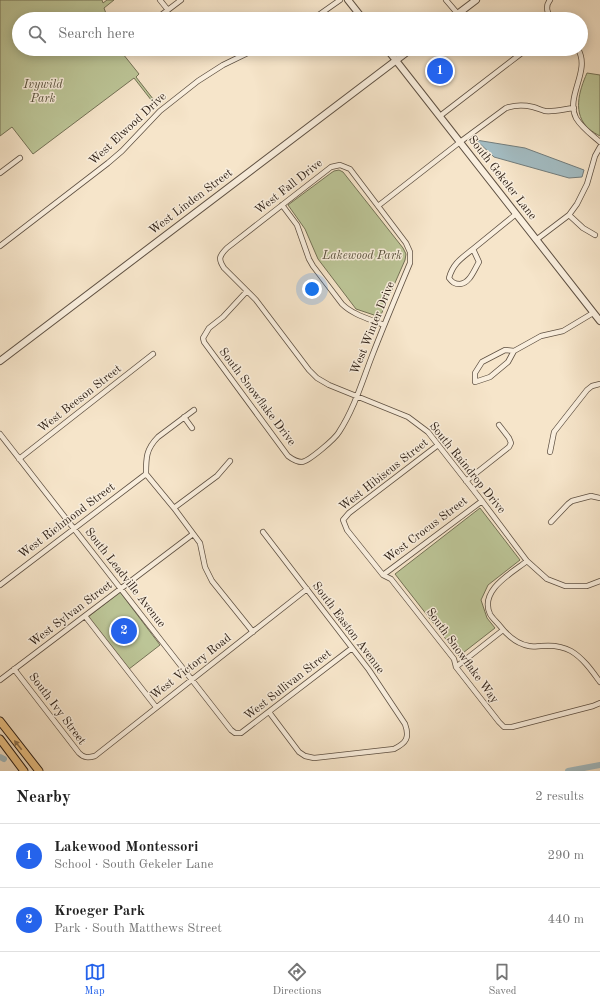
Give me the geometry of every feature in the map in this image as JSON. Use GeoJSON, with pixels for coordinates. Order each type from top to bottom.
{"type":"FeatureCollection","features":[{"type":"Feature","properties":{"kind":"main road"},"geometry":{"type":"LineString","coordinates":[[0,721],[39,771]]}},
{"type":"Feature","properties":{"kind":"main road"},"geometry":{"type":"LineString","coordinates":[[0,739],[24,771]]}},
{"type":"Feature","properties":{"kind":"street"},"geometry":{"type":"LineString","coordinates":[[160,0],[168,10]]}},
{"type":"Feature","properties":{"kind":"street"},"geometry":{"type":"LineString","coordinates":[[165,12],[181,0]]}},
{"type":"Feature","properties":{"kind":"street"},"geometry":{"type":"LineString","coordinates":[[323,12],[340,0]]}},
{"type":"Feature","properties":{"kind":"street"},"geometry":{"type":"LineString","coordinates":[[348,0],[357,12]]}},
{"type":"Feature","properties":{"kind":"street"},"geometry":{"type":"LineString","coordinates":[[446,0],[456,12]]}},
{"type":"Feature","properties":{"kind":"street"},"geometry":{"type":"LineString","coordinates":[[461,12],[476,0]]}},
{"type":"Feature","properties":{"kind":"street"},"geometry":{"type":"LineString","coordinates":[[548,12],[547,7],[550,0]]}},
{"type":"Feature","properties":{"kind":"street","name":"West Elwood Drive"},"geometry":{"type":"LineString","coordinates":[[0,246],[108,163],[122,151],[160,112],[198,81],[223,65],[242,56]]}},
{"type":"Feature","properties":{"kind":"street","name":"South Gekeler Lane"},"geometry":{"type":"LineString","coordinates":[[393,56],[600,321]]}},
{"type":"Feature","properties":{"kind":"street","name":"West Linden Street"},"geometry":{"type":"LineString","coordinates":[[0,361],[401,56]]}},
{"type":"Feature","properties":{"kind":"street"},"geometry":{"type":"LineString","coordinates":[[440,116],[518,56]]}},
{"type":"Feature","properties":{"kind":"street"},"geometry":{"type":"LineString","coordinates":[[580,56],[582,64],[574,108],[576,118],[589,133],[600,142]]}},
{"type":"Feature","properties":{"kind":"street"},"geometry":{"type":"LineString","coordinates":[[378,206],[506,108],[521,105],[530,106],[545,111],[552,111],[574,108]]}},
{"type":"Feature","properties":{"kind":"street"},"geometry":{"type":"LineString","coordinates":[[536,240],[569,215],[583,194],[595,156],[600,147]]}},
{"type":"Feature","properties":{"kind":"street"},"geometry":{"type":"LineString","coordinates":[[0,173],[20,158]]}},
{"type":"Feature","properties":{"kind":"street","name":"West Fall Drive"},"geometry":{"type":"LineString","coordinates":[[247,291],[220,262],[222,253],[331,167],[340,165],[350,169],[378,206]]}},
{"type":"Feature","properties":{"kind":"street"},"geometry":{"type":"LineString","coordinates":[[282,205],[297,225],[313,266],[342,304],[354,313],[384,325]]}},
{"type":"Feature","properties":{"kind":"street","name":"West Winter Drive"},"geometry":{"type":"LineString","coordinates":[[357,396],[384,325],[410,263],[410,252],[406,243],[378,206]]}},
{"type":"Feature","properties":{"kind":"street"},"geometry":{"type":"LineString","coordinates":[[473,249],[479,262],[470,277],[463,284],[455,284],[451,282],[449,278],[451,271],[457,262],[516,214]]}},
{"type":"Feature","properties":{"kind":"street"},"geometry":{"type":"LineString","coordinates":[[569,215],[583,228],[595,235]]}},
{"type":"Feature","properties":{"kind":"street","name":"South Raindrop Drive"},"geometry":{"type":"LineString","coordinates":[[247,291],[271,319],[309,370],[317,378],[329,385],[408,417],[428,432],[482,500],[527,561],[547,579],[565,586],[587,586],[600,581]]}},
{"type":"Feature","properties":{"kind":"street","name":"South Snowflake Drive"},"geometry":{"type":"LineString","coordinates":[[247,291],[223,317],[209,328],[203,338],[204,342],[288,456],[297,461],[306,461],[328,444],[338,434],[348,418],[357,396]]}},
{"type":"Feature","properties":{"kind":"street"},"geometry":{"type":"LineString","coordinates":[[514,351],[505,350],[482,362],[475,373],[475,382],[490,377],[508,362],[514,351],[541,336],[563,331],[593,313]]}},
{"type":"Feature","properties":{"kind":"street","name":"West Beeson Street"},"geometry":{"type":"LineString","coordinates":[[19,459],[152,354]]}},
{"type":"Feature","properties":{"kind":"street"},"geometry":{"type":"LineString","coordinates":[[550,452],[554,432],[587,390],[592,386],[600,384]]}},
{"type":"Feature","properties":{"kind":"street"},"geometry":{"type":"LineString","coordinates":[[194,410],[153,442],[146,457],[146,474],[200,543],[205,567],[212,581],[253,632]]}},
{"type":"Feature","properties":{"kind":"street"},"geometry":{"type":"LineString","coordinates":[[184,417],[192,428]]}},
{"type":"Feature","properties":{"kind":"street"},"geometry":{"type":"LineString","coordinates":[[466,481],[509,447],[511,443],[509,438],[499,425]]}},
{"type":"Feature","properties":{"kind":"street","name":"South Leadville Avenue"},"geometry":{"type":"LineString","coordinates":[[0,434],[191,680],[235,733]]}},
{"type":"Feature","properties":{"kind":"street","name":"West Hibiscus Street"},"geometry":{"type":"LineString","coordinates":[[343,520],[349,512],[438,445]]}},
{"type":"Feature","properties":{"kind":"street"},"geometry":{"type":"LineString","coordinates":[[174,508],[217,476],[230,462]]}},
{"type":"Feature","properties":{"kind":"street","name":"West Richmond Street"},"geometry":{"type":"LineString","coordinates":[[0,585],[146,474]]}},
{"type":"Feature","properties":{"kind":"street"},"geometry":{"type":"LineString","coordinates":[[552,522],[572,501],[591,496],[600,498]]}},
{"type":"Feature","properties":{"kind":"street","name":"West Crocus Street"},"geometry":{"type":"LineString","coordinates":[[383,575],[482,500]]}},
{"type":"Feature","properties":{"kind":"street","name":"South Snowflake Way"},"geometry":{"type":"LineString","coordinates":[[343,520],[347,530],[383,575],[391,579],[416,609],[454,658],[456,667],[504,727],[512,727],[600,703]]}},
{"type":"Feature","properties":{"kind":"street","name":"South Easton Avenue"},"geometry":{"type":"LineString","coordinates":[[263,532],[368,670],[405,724],[407,740],[401,746],[394,749],[314,758],[305,756],[299,752],[269,712]]}},
{"type":"Feature","properties":{"kind":"street","name":"West Sylvan Street"},"geometry":{"type":"LineString","coordinates":[[0,680],[193,534]]}},
{"type":"Feature","properties":{"kind":"street"},"geometry":{"type":"LineString","coordinates":[[527,561],[497,585],[491,592],[488,602],[490,614],[511,638],[520,643],[529,646],[550,645],[571,651],[586,664],[600,682]]}},
{"type":"Feature","properties":{"kind":"street","name":"West Victory Road"},"geometry":{"type":"LineString","coordinates":[[86,758],[95,756],[307,589]]}},
{"type":"Feature","properties":{"kind":"street"},"geometry":{"type":"LineString","coordinates":[[85,616],[156,707]]}},
{"type":"Feature","properties":{"kind":"street"},"geometry":{"type":"LineString","coordinates":[[456,667],[503,630]]}},
{"type":"Feature","properties":{"kind":"street","name":"West Sullivan Street"},"geometry":{"type":"LineString","coordinates":[[235,733],[241,733],[352,648]]}},
{"type":"Feature","properties":{"kind":"street","name":"South Ivy Street"},"geometry":{"type":"LineString","coordinates":[[14,669],[79,753],[86,758]]}},
{"type":"Feature","properties":{"kind":"green space","name":"Ivywild Park"},"geometry":{"type":"Polygon","coordinates":[[[0,0],[102,0],[103,3],[107,0],[114,0],[104,8],[105,12],[12,12],[12,56],[125,56],[139,74],[136,77],[157,104],[155,105],[134,78],[33,154],[12,127],[0,136],[0,0]]]}},
{"type":"Feature","properties":{"kind":"green space"},"geometry":{"type":"Polygon","coordinates":[[[587,73],[600,75],[600,136],[589,129],[580,116],[580,95],[587,73]]]}},
{"type":"Feature","properties":{"kind":"green space","name":"Lakewood Park"},"geometry":{"type":"Polygon","coordinates":[[[339,170],[343,172],[403,248],[406,254],[405,260],[380,317],[356,309],[318,259],[305,229],[288,205],[331,173],[339,170]]]}},
{"type":"Feature","properties":{"kind":"green space"},"geometry":{"type":"Polygon","coordinates":[[[480,508],[520,560],[488,585],[481,600],[487,618],[495,628],[459,656],[395,574],[480,508]]]}},
{"type":"Feature","properties":{"kind":"green space"},"geometry":{"type":"Polygon","coordinates":[[[120,592],[160,645],[129,669],[88,617],[120,592]]]}},
{"type":"Feature","properties":{"kind":"water"},"geometry":{"type":"Polygon","coordinates":[[[476,140],[525,148],[584,170],[582,177],[569,178],[494,157],[476,140]]]}},
{"type":"Feature","properties":{"kind":"waterway"},"geometry":{"type":"LineString","coordinates":[[0,757],[4,759]]}},
{"type":"Feature","properties":{"kind":"waterway"},"geometry":{"type":"LineString","coordinates":[[568,771],[600,765]]}},
{"type":"Feature","properties":{"kind":"place","name":"Lakewood Montessori"},"geometry":{"type":"Point","coordinates":[440,71]}},
{"type":"Feature","properties":{"kind":"place","name":"Kroeger Park"},"geometry":{"type":"Point","coordinates":[124,631]}}]}
